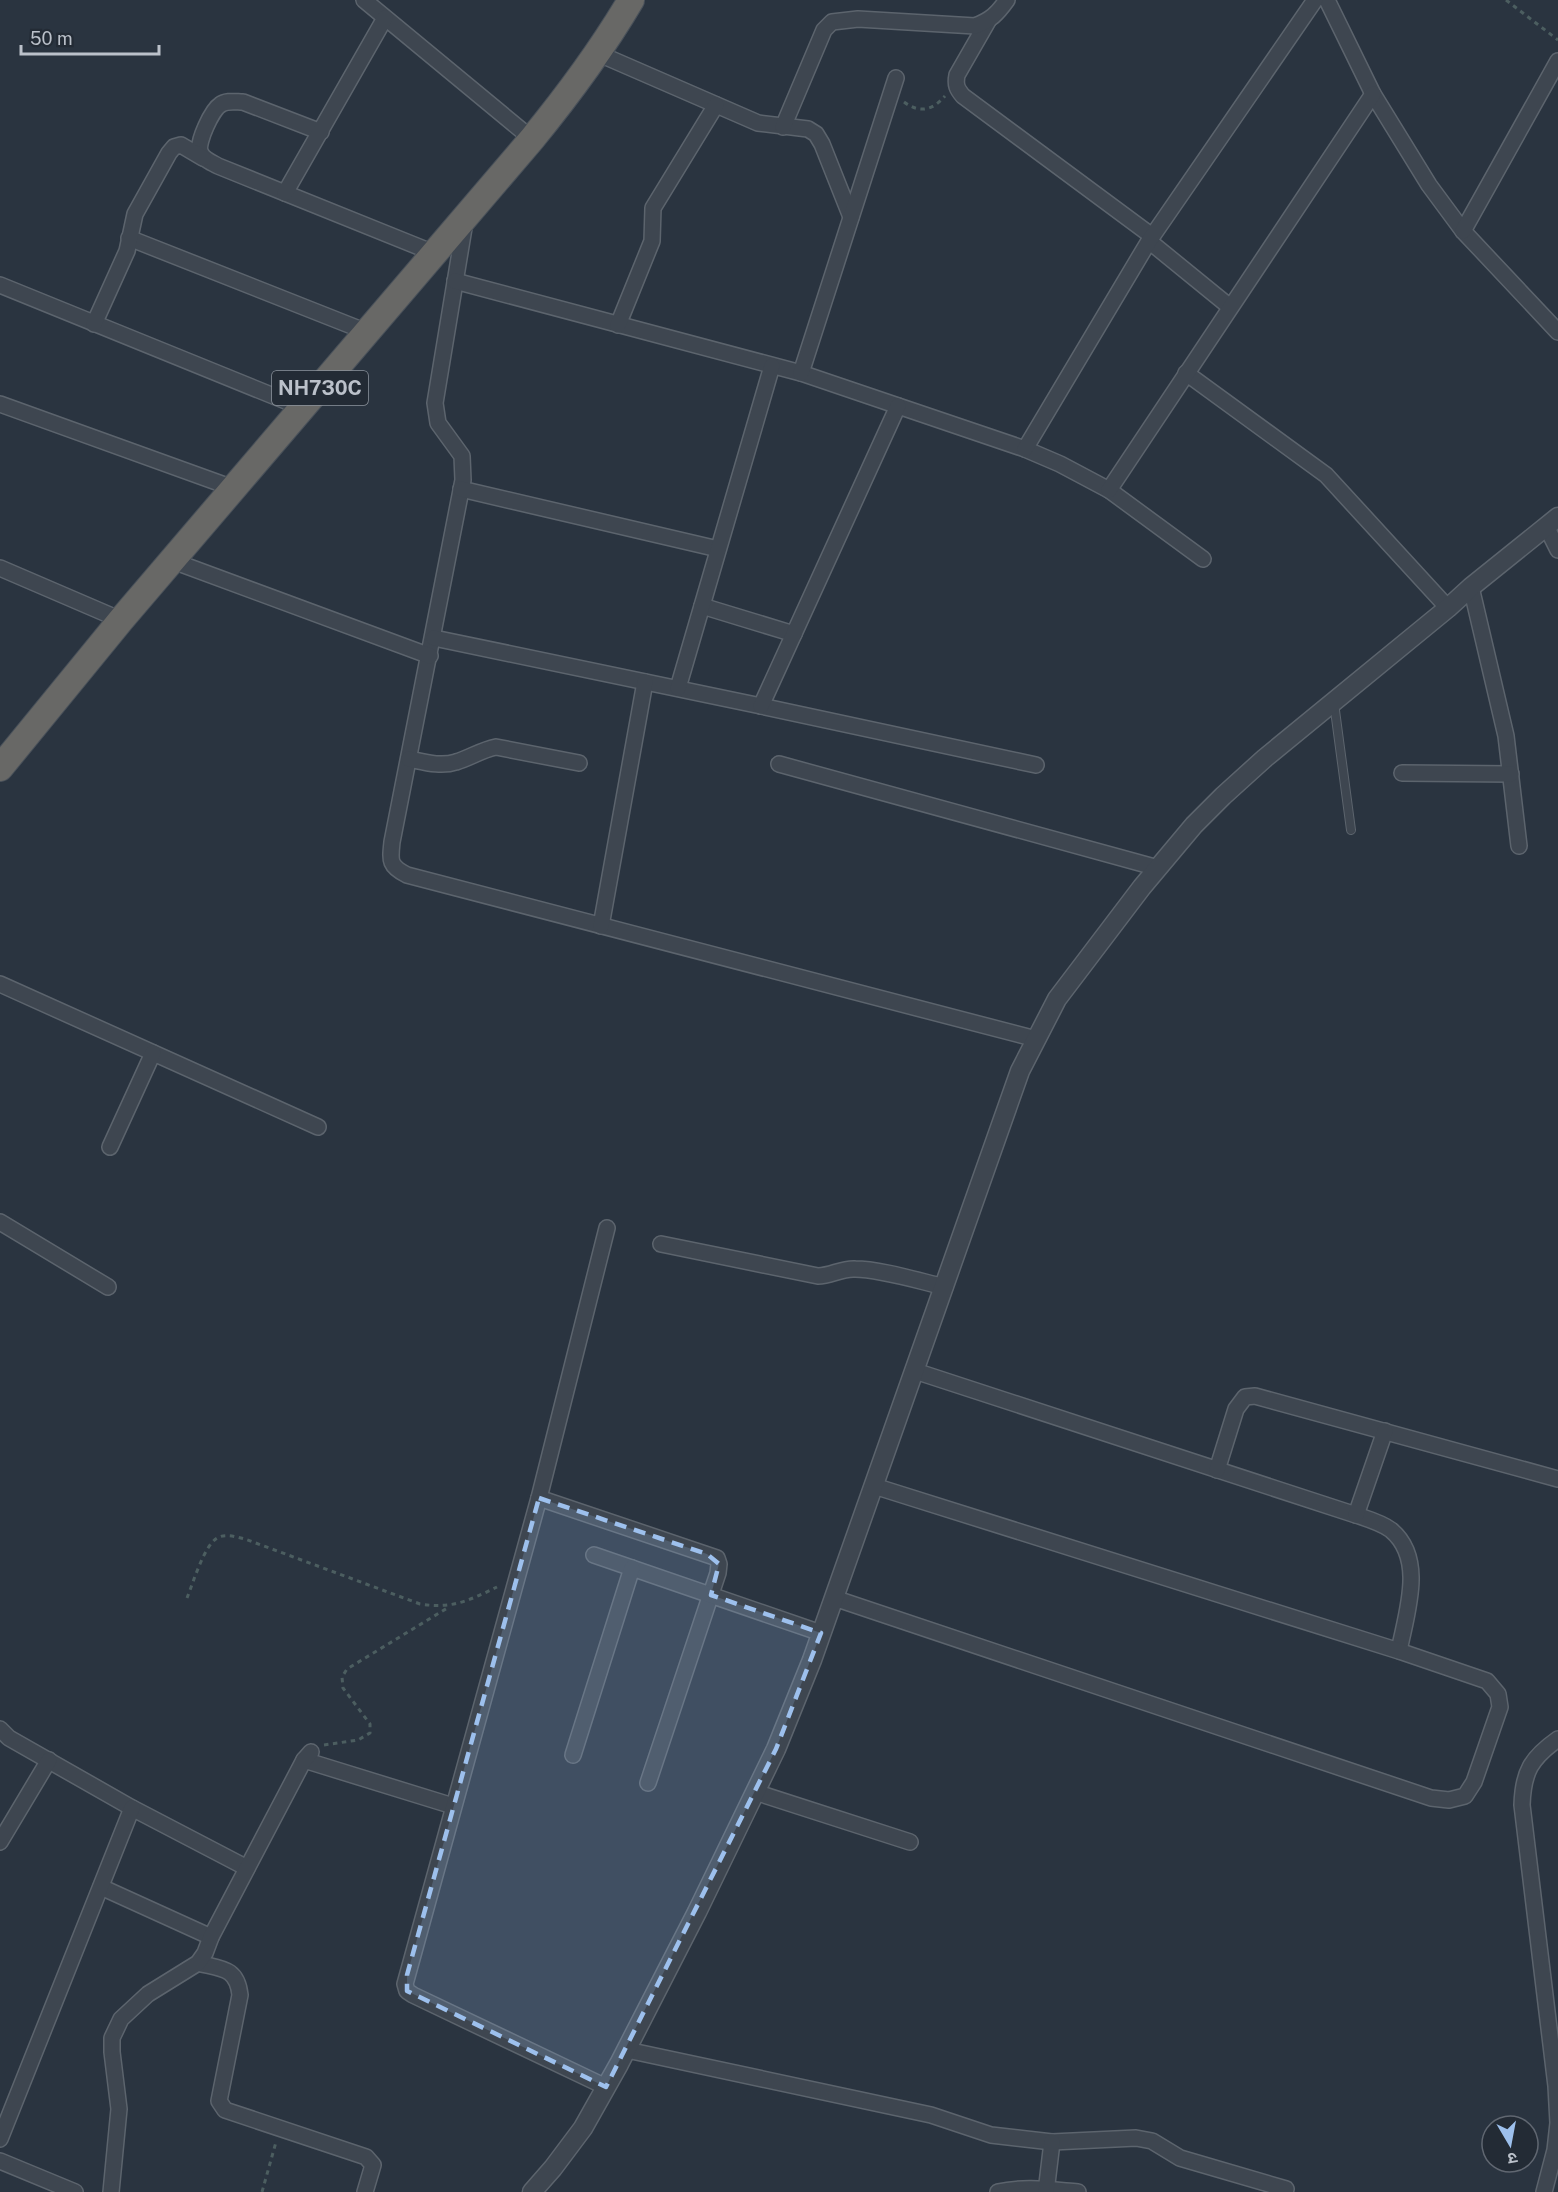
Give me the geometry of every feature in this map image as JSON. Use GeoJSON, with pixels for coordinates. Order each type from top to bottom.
{"type":"FeatureCollection","features":[{"type":"Feature","properties":{"kind":"highway","name":"NH730C"},"geometry":{"type":"LineString","coordinates":[[0,768],[233,488],[532,139],[597,52],[631,0]]}},
{"type":"Feature","properties":{"kind":"street"},"geometry":{"type":"LineString","coordinates":[[364,0],[532,139]]}},
{"type":"Feature","properties":{"kind":"street"},"geometry":{"type":"LineString","coordinates":[[783,127],[824,30],[832,22],[858,19],[975,26],[997,15],[1007,0]]}},
{"type":"Feature","properties":{"kind":"street"},"geometry":{"type":"LineString","coordinates":[[1025,449],[1150,238],[1315,0]]}},
{"type":"Feature","properties":{"kind":"street"},"geometry":{"type":"LineString","coordinates":[[1326,0],[1373,94],[1429,185],[1463,231],[1558,332]]}},
{"type":"Feature","properties":{"kind":"street"},"geometry":{"type":"LineString","coordinates":[[285,193],[385,18]]}},
{"type":"Feature","properties":{"kind":"street"},"geometry":{"type":"LineString","coordinates":[[988,21],[957,75],[955,83],[957,89],[963,96],[1150,238],[1230,307]]}},
{"type":"Feature","properties":{"kind":"street"},"geometry":{"type":"LineString","coordinates":[[597,52],[758,123],[808,129],[816,134],[851,217]]}},
{"type":"Feature","properties":{"kind":"street"},"geometry":{"type":"LineString","coordinates":[[1463,231],[1558,61]]}},
{"type":"Feature","properties":{"kind":"street"},"geometry":{"type":"LineString","coordinates":[[801,373],[893,85]]}},
{"type":"Feature","properties":{"kind":"street"},"geometry":{"type":"LineString","coordinates":[[1109,489],[1373,94]]}},
{"type":"Feature","properties":{"kind":"street"},"geometry":{"type":"LineString","coordinates":[[203,158],[199,150],[201,137],[219,105],[230,101],[243,102],[321,132]]}},
{"type":"Feature","properties":{"kind":"street"},"geometry":{"type":"LineString","coordinates":[[618,325],[652,241],[653,208],[717,105]]}},
{"type":"Feature","properties":{"kind":"street"},"geometry":{"type":"LineString","coordinates":[[94,324],[122,264],[135,214],[141,201],[174,147],[181,145],[203,158],[435,254]]}},
{"type":"Feature","properties":{"kind":"street"},"geometry":{"type":"LineString","coordinates":[[466,217],[435,403],[438,423],[462,456],[464,468],[434,638],[392,842],[391,860],[396,869],[407,875],[1036,1039]]}},
{"type":"Feature","properties":{"kind":"street"},"geometry":{"type":"LineString","coordinates":[[129,238],[367,332]]}},
{"type":"Feature","properties":{"kind":"street"},"geometry":{"type":"LineString","coordinates":[[455,281],[801,373],[1025,449],[1109,489],[1203,559]]}},
{"type":"Feature","properties":{"kind":"street"},"geometry":{"type":"LineString","coordinates":[[0,285],[303,408]]}},
{"type":"Feature","properties":{"kind":"street"},"geometry":{"type":"LineString","coordinates":[[678,688],[772,366]]}},
{"type":"Feature","properties":{"kind":"street"},"geometry":{"type":"LineString","coordinates":[[1186,373],[1326,475],[1448,608]]}},
{"type":"Feature","properties":{"kind":"street"},"geometry":{"type":"LineString","coordinates":[[0,404],[233,488]]}},
{"type":"Feature","properties":{"kind":"street"},"geometry":{"type":"LineString","coordinates":[[761,706],[898,406]]}},
{"type":"Feature","properties":{"kind":"street"},"geometry":{"type":"LineString","coordinates":[[461,489],[718,549]]}},
{"type":"Feature","properties":{"kind":"street"},"geometry":{"type":"LineString","coordinates":[[532,2192],[583,2128],[627,2050],[776,1749],[834,1598],[1020,1071],[1057,999],[1194,825],[1265,758],[1552,521],[1558,550]]}},
{"type":"Feature","properties":{"kind":"street"},"geometry":{"type":"LineString","coordinates":[[173,561],[430,656]]}},
{"type":"Feature","properties":{"kind":"street"},"geometry":{"type":"LineString","coordinates":[[0,568],[122,620]]}},
{"type":"Feature","properties":{"kind":"street"},"geometry":{"type":"LineString","coordinates":[[1471,587],[1506,736],[1519,846]]}},
{"type":"Feature","properties":{"kind":"street"},"geometry":{"type":"LineString","coordinates":[[702,606],[794,634]]}},
{"type":"Feature","properties":{"kind":"street"},"geometry":{"type":"LineString","coordinates":[[434,638],[1036,765]]}},
{"type":"Feature","properties":{"kind":"street"},"geometry":{"type":"LineString","coordinates":[[601,926],[645,682]]}},
{"type":"Feature","properties":{"kind":"street"},"geometry":{"type":"LineString","coordinates":[[409,759],[442,764],[454,763],[485,749],[496,747],[579,763]]}},
{"type":"Feature","properties":{"kind":"street"},"geometry":{"type":"LineString","coordinates":[[779,764],[1158,868]]}},
{"type":"Feature","properties":{"kind":"street"},"geometry":{"type":"LineString","coordinates":[[1402,773],[1511,774]]}},
{"type":"Feature","properties":{"kind":"street"},"geometry":{"type":"LineString","coordinates":[[0,984],[318,1127]]}},
{"type":"Feature","properties":{"kind":"street"},"geometry":{"type":"LineString","coordinates":[[110,1147],[153,1053]]}},
{"type":"Feature","properties":{"kind":"street"},"geometry":{"type":"LineString","coordinates":[[0,1222],[108,1287]]}},
{"type":"Feature","properties":{"kind":"street"},"geometry":{"type":"LineString","coordinates":[[606,2087],[406,1991],[405,1984],[539,1498],[607,1228]]}},
{"type":"Feature","properties":{"kind":"street"},"geometry":{"type":"LineString","coordinates":[[661,1244],[812,1275],[826,1276],[853,1269],[945,1287]]}},
{"type":"Feature","properties":{"kind":"street"},"geometry":{"type":"LineString","coordinates":[[915,1371],[1374,1521],[1391,1530],[1403,1546],[1410,1561],[1411,1586],[1399,1651]]}},
{"type":"Feature","properties":{"kind":"street"},"geometry":{"type":"LineString","coordinates":[[1217,1470],[1236,1409],[1245,1397],[1255,1396],[1558,1479]]}},
{"type":"Feature","properties":{"kind":"street"},"geometry":{"type":"LineString","coordinates":[[1356,1515],[1385,1431]]}},
{"type":"Feature","properties":{"kind":"street"},"geometry":{"type":"LineString","coordinates":[[834,1598],[1431,1798],[1449,1800],[1465,1796],[1474,1782],[1496,1723],[1500,1707],[1498,1694],[1487,1682],[1399,1651],[874,1486]]}},
{"type":"Feature","properties":{"kind":"street"},"geometry":{"type":"LineString","coordinates":[[539,1498],[717,1558],[718,1573],[648,1783]]}},
{"type":"Feature","properties":{"kind":"street"},"geometry":{"type":"LineString","coordinates":[[594,1555],[821,1633]]}},
{"type":"Feature","properties":{"kind":"street"},"geometry":{"type":"LineString","coordinates":[[573,1755],[632,1568]]}},
{"type":"Feature","properties":{"kind":"street"},"geometry":{"type":"LineString","coordinates":[[0,1729],[9,1738],[132,1808],[247,1868]]}},
{"type":"Feature","properties":{"kind":"street"},"geometry":{"type":"LineString","coordinates":[[1544,2192],[1555,2150],[1556,2086],[1522,1805],[1527,1771],[1539,1752],[1558,1739]]}},
{"type":"Feature","properties":{"kind":"street"},"geometry":{"type":"LineString","coordinates":[[111,2192],[119,2109],[112,2038],[121,2019],[148,1994],[198,1963],[205,1953],[247,1868],[308,1756],[453,1806]]}},
{"type":"Feature","properties":{"kind":"street"},"geometry":{"type":"LineString","coordinates":[[0,1842],[49,1760]]}},
{"type":"Feature","properties":{"kind":"street"},"geometry":{"type":"LineString","coordinates":[[755,1792],[910,1842]]}},
{"type":"Feature","properties":{"kind":"street"},"geometry":{"type":"LineString","coordinates":[[0,2139],[132,1808]]}},
{"type":"Feature","properties":{"kind":"street"},"geometry":{"type":"LineString","coordinates":[[100,1887],[211,1937]]}},
{"type":"Feature","properties":{"kind":"street"},"geometry":{"type":"LineString","coordinates":[[198,1963],[229,1972],[238,1981],[240,1995],[219,2101],[225,2110],[366,2157],[374,2165],[365,2192]]}},
{"type":"Feature","properties":{"kind":"street"},"geometry":{"type":"LineString","coordinates":[[627,2050],[931,2115],[991,2135],[1052,2142],[1136,2138],[1152,2141],[1180,2158],[1286,2189]]}},
{"type":"Feature","properties":{"kind":"street"},"geometry":{"type":"LineString","coordinates":[[1046,2191],[1052,2142]]}},
{"type":"Feature","properties":{"kind":"street"},"geometry":{"type":"LineString","coordinates":[[0,2161],[49,2188],[75,2192]]}},
{"type":"Feature","properties":{"kind":"street"},"geometry":{"type":"LineString","coordinates":[[998,2192],[1007,2190],[1078,2192]]}},
{"type":"Feature","properties":{"kind":"lane"},"geometry":{"type":"LineString","coordinates":[[1334,702],[1351,830]]}},
{"type":"Feature","properties":{"kind":"path"},"geometry":{"type":"LineString","coordinates":[[1506,0],[1558,40]]}},
{"type":"Feature","properties":{"kind":"path"},"geometry":{"type":"LineString","coordinates":[[893,85],[909,106],[929,109],[937,105],[955,83]]}},
{"type":"Feature","properties":{"kind":"path"},"geometry":{"type":"LineString","coordinates":[[187,1598],[209,1546],[216,1538],[226,1535],[245,1539],[420,1604],[451,1606]]}},
{"type":"Feature","properties":{"kind":"path"},"geometry":{"type":"LineString","coordinates":[[308,1756],[324,1745],[358,1740],[370,1733],[370,1724],[343,1688],[342,1677],[347,1669],[451,1606],[465,1602],[517,1577]]}},
{"type":"Feature","properties":{"kind":"path"},"geometry":{"type":"LineString","coordinates":[[262,2192],[280,2129]]}},
{"type":"Feature","properties":{"kind":"highlighted area"},"geometry":{"type":"Polygon","coordinates":[[[539,1498],[707,1554],[719,1564],[711,1595],[821,1633],[776,1749],[606,2087],[407,1991],[407,1975],[539,1498]]]}}]}
